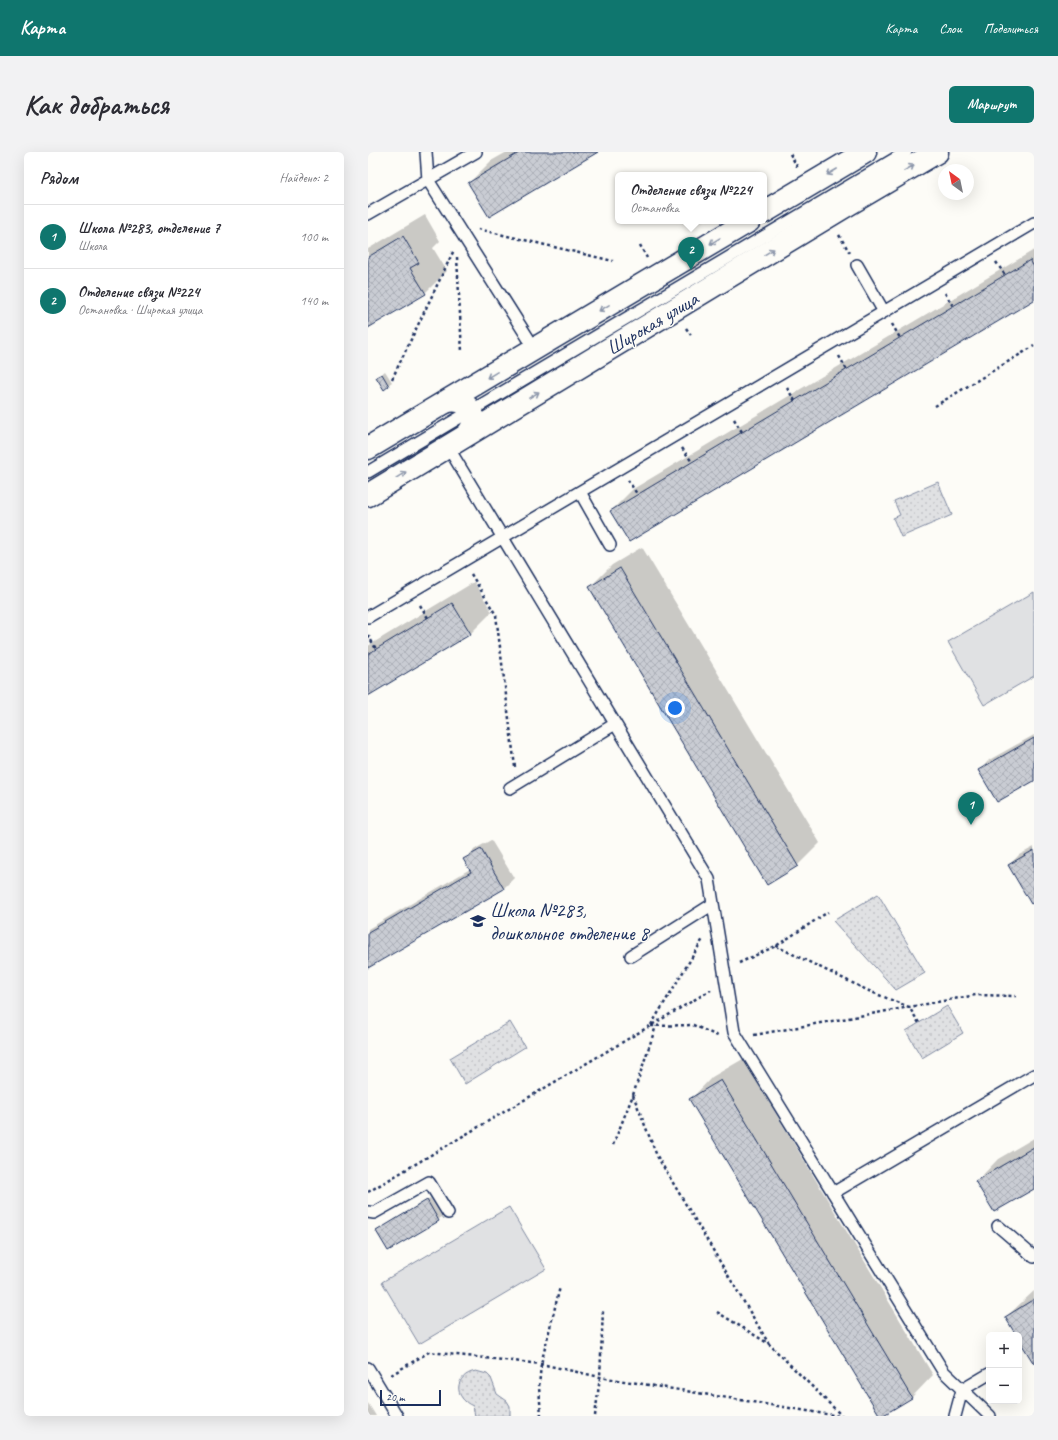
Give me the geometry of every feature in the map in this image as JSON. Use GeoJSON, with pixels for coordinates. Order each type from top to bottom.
{"type":"FeatureCollection","features":[{"type":"Feature","properties":{"kind":"main road"},"geometry":{"type":"LineString","coordinates":[[866,152],[861,160],[860,168],[864,176],[874,183],[888,181]]}},
{"type":"Feature","properties":{"kind":"main road"},"geometry":{"type":"LineString","coordinates":[[767,210],[866,152]]}},
{"type":"Feature","properties":{"kind":"main road","name":"Широкая улица"},"geometry":{"type":"LineString","coordinates":[[368,495],[937,152]]}},
{"type":"Feature","properties":{"kind":"main road","name":"Широкая улица"},"geometry":{"type":"LineString","coordinates":[[368,448],[744,224]]}},
{"type":"Feature","properties":{"kind":"street"},"geometry":{"type":"LineString","coordinates":[[444,403],[458,401],[465,404],[474,417],[470,432],[456,442]]}},
{"type":"Feature","properties":{"kind":"lane"},"geometry":{"type":"LineString","coordinates":[[426,152],[428,180],[535,349]]}},
{"type":"Feature","properties":{"kind":"lane"},"geometry":{"type":"LineString","coordinates":[[368,214],[476,152]]}},
{"type":"Feature","properties":{"kind":"lane","name":"Широкая улица"},"geometry":{"type":"LineString","coordinates":[[368,472],[906,152]]}},
{"type":"Feature","properties":{"kind":"lane"},"geometry":{"type":"LineString","coordinates":[[368,617],[1034,223]]}},
{"type":"Feature","properties":{"kind":"lane"},"geometry":{"type":"LineString","coordinates":[[857,265],[884,312]]}},
{"type":"Feature","properties":{"kind":"lane"},"geometry":{"type":"LineString","coordinates":[[456,442],[503,538],[709,879],[734,1032],[943,1371],[990,1416]]}},
{"type":"Feature","properties":{"kind":"lane"},"geometry":{"type":"LineString","coordinates":[[580,492],[610,545]]}},
{"type":"Feature","properties":{"kind":"lane"},"geometry":{"type":"LineString","coordinates":[[513,786],[615,724]]}},
{"type":"Feature","properties":{"kind":"lane"},"geometry":{"type":"LineString","coordinates":[[631,956],[713,904]]}},
{"type":"Feature","properties":{"kind":"lane"},"geometry":{"type":"LineString","coordinates":[[833,1193],[1034,1076]]}},
{"type":"Feature","properties":{"kind":"lane"},"geometry":{"type":"LineString","coordinates":[[368,1212],[374,1213],[429,1182],[448,1213]]}},
{"type":"Feature","properties":{"kind":"lane"},"geometry":{"type":"LineString","coordinates":[[998,1226],[1034,1257]]}},
{"type":"Feature","properties":{"kind":"lane"},"geometry":{"type":"LineString","coordinates":[[368,1368],[397,1416]]}},
{"type":"Feature","properties":{"kind":"lane"},"geometry":{"type":"LineString","coordinates":[[954,1416],[962,1390],[986,1376]]}},
{"type":"Feature","properties":{"kind":"path"},"geometry":{"type":"LineString","coordinates":[[790,154],[799,170]]}},
{"type":"Feature","properties":{"kind":"path"},"geometry":{"type":"LineString","coordinates":[[455,224],[613,261]]}},
{"type":"Feature","properties":{"kind":"path"},"geometry":{"type":"LineString","coordinates":[[838,233],[844,244]]}},
{"type":"Feature","properties":{"kind":"path"},"geometry":{"type":"LineString","coordinates":[[392,379],[456,245],[462,352]]}},
{"type":"Feature","properties":{"kind":"path"},"geometry":{"type":"LineString","coordinates":[[640,245],[648,260]]}},
{"type":"Feature","properties":{"kind":"path"},"geometry":{"type":"LineString","coordinates":[[684,324],[690,335]]}},
{"type":"Feature","properties":{"kind":"path"},"geometry":{"type":"LineString","coordinates":[[935,406],[1034,346]]}},
{"type":"Feature","properties":{"kind":"path"},"geometry":{"type":"LineString","coordinates":[[463,561],[496,615],[513,786]]}},
{"type":"Feature","properties":{"kind":"path"},"geometry":{"type":"LineString","coordinates":[[368,635],[376,649]]}},
{"type":"Feature","properties":{"kind":"path"},"geometry":{"type":"LineString","coordinates":[[724,970],[776,946],[828,912]]}},
{"type":"Feature","properties":{"kind":"path"},"geometry":{"type":"LineString","coordinates":[[650,1026],[715,918]]}},
{"type":"Feature","properties":{"kind":"path"},"geometry":{"type":"LineString","coordinates":[[776,946],[869,991],[909,1007],[919,1023]]}},
{"type":"Feature","properties":{"kind":"path"},"geometry":{"type":"LineString","coordinates":[[368,1192],[726,982]]}},
{"type":"Feature","properties":{"kind":"path"},"geometry":{"type":"LineString","coordinates":[[734,1032],[755,1035],[806,1027],[976,995],[1016,996]]}},
{"type":"Feature","properties":{"kind":"path"},"geometry":{"type":"LineString","coordinates":[[650,1026],[693,1025],[715,1034],[748,1055]]}},
{"type":"Feature","properties":{"kind":"path"},"geometry":{"type":"LineString","coordinates":[[613,1146],[633,1095],[656,1026]]}},
{"type":"Feature","properties":{"kind":"path"},"geometry":{"type":"LineString","coordinates":[[633,1095],[657,1156],[769,1344]]}},
{"type":"Feature","properties":{"kind":"path"},"geometry":{"type":"LineString","coordinates":[[541,1416],[538,1387],[541,1364],[560,1287]]}},
{"type":"Feature","properties":{"kind":"path"},"geometry":{"type":"LineString","coordinates":[[595,1416],[600,1377],[603,1310]]}},
{"type":"Feature","properties":{"kind":"path"},"geometry":{"type":"LineString","coordinates":[[717,1312],[769,1344],[842,1416]]}},
{"type":"Feature","properties":{"kind":"path"},"geometry":{"type":"LineString","coordinates":[[377,1384],[429,1352],[541,1364],[600,1377],[838,1416]]}},
{"type":"Feature","properties":{"kind":"shaded area"},"geometry":{"type":"Polygon","coordinates":[[[938,482],[952,515],[901,537],[893,518],[900,515],[894,501],[938,482]]]}},
{"type":"Feature","properties":{"kind":"shaded area"},"geometry":{"type":"Polygon","coordinates":[[[1034,592],[1034,676],[984,705],[948,642],[1034,592]]]}},
{"type":"Feature","properties":{"kind":"shaded area"},"geometry":{"type":"Polygon","coordinates":[[[878,894],[925,973],[896,990],[833,921],[878,894]]]}},
{"type":"Feature","properties":{"kind":"shaded area"},"geometry":{"type":"Polygon","coordinates":[[[947,1006],[963,1033],[922,1058],[906,1031],[947,1006]]]}},
{"type":"Feature","properties":{"kind":"shaded area"},"geometry":{"type":"Polygon","coordinates":[[[510,1022],[525,1047],[465,1084],[450,1058],[510,1022]]]}},
{"type":"Feature","properties":{"kind":"shaded area"},"geometry":{"type":"Polygon","coordinates":[[[509,1207],[546,1269],[419,1344],[382,1282],[509,1207]]]}},
{"type":"Feature","properties":{"kind":"shaded area"},"geometry":{"type":"Polygon","coordinates":[[[476,1371],[487,1374],[491,1378],[497,1394],[507,1401],[510,1406],[510,1416],[475,1416],[473,1406],[462,1398],[459,1392],[459,1387],[463,1377],[476,1371]]]}},
{"type":"Feature","properties":{"kind":"building"},"geometry":{"type":"Polygon","coordinates":[[[520,152],[598,152],[489,217],[468,183],[520,152]]]}},
{"type":"Feature","properties":{"kind":"building"},"geometry":{"type":"Polygon","coordinates":[[[403,236],[419,263],[410,268],[426,294],[368,328],[368,257],[403,236]]]}},
{"type":"Feature","properties":{"kind":"building"},"geometry":{"type":"Polygon","coordinates":[[[1030,260],[1034,267],[1034,300],[629,542],[610,511],[1030,260]]]}},
{"type":"Feature","properties":{"kind":"building"},"geometry":{"type":"Polygon","coordinates":[[[382,374],[389,386],[384,390],[376,377],[382,374]]]}},
{"type":"Feature","properties":{"kind":"building"},"geometry":{"type":"Polygon","coordinates":[[[620,568],[798,866],[767,885],[589,587],[620,568]]]}},
{"type":"Feature","properties":{"kind":"building"},"geometry":{"type":"Polygon","coordinates":[[[452,603],[471,634],[368,696],[368,654],[452,603]]]}},
{"type":"Feature","properties":{"kind":"building"},"geometry":{"type":"Polygon","coordinates":[[[1034,738],[1034,781],[997,802],[978,770],[1034,738]]]}},
{"type":"Feature","properties":{"kind":"building"},"geometry":{"type":"Polygon","coordinates":[[[481,849],[504,889],[368,968],[368,932],[471,872],[463,859],[481,849]]]}},
{"type":"Feature","properties":{"kind":"building"},"geometry":{"type":"Polygon","coordinates":[[[1034,850],[1034,902],[1031,904],[1008,865],[1034,850]]]}},
{"type":"Feature","properties":{"kind":"building"},"geometry":{"type":"Polygon","coordinates":[[[721,1080],[912,1398],[882,1416],[880,1416],[689,1099],[721,1080]]]}},
{"type":"Feature","properties":{"kind":"building"},"geometry":{"type":"Polygon","coordinates":[[[1034,1147],[1034,1189],[994,1212],[975,1181],[1034,1147]]]}},
{"type":"Feature","properties":{"kind":"building"},"geometry":{"type":"Polygon","coordinates":[[[427,1200],[439,1221],[388,1251],[376,1231],[427,1200]]]}},
{"type":"Feature","properties":{"kind":"building"},"geometry":{"type":"Polygon","coordinates":[[[1034,1299],[1034,1364],[1022,1345],[1022,1332],[1014,1332],[1005,1317],[1034,1299]]]}},
{"type":"Feature","properties":{"kind":"place","name":"Отделение связи №224"},"geometry":{"type":"Point","coordinates":[691,270]}},
{"type":"Feature","properties":{"kind":"place","name":"Школа №283, отделение 7"},"geometry":{"type":"Point","coordinates":[971,825]}},
{"type":"Feature","properties":{"kind":"place","name":"Школа №283, дошкольное отделение 8"},"geometry":{"type":"Point","coordinates":[478,921]}}]}
